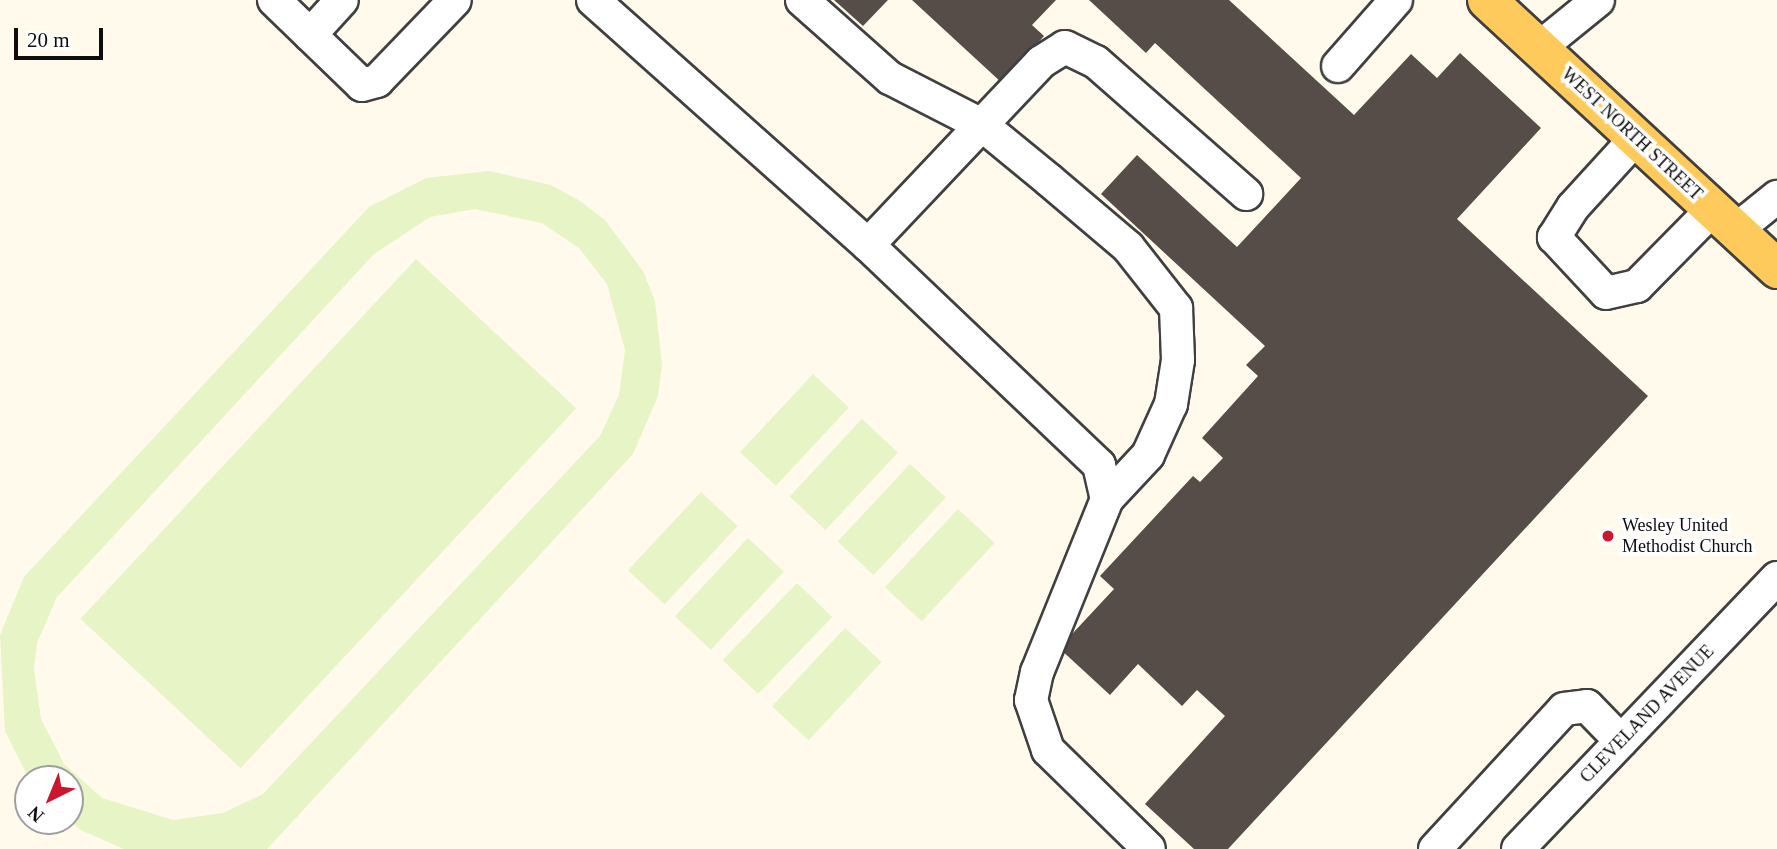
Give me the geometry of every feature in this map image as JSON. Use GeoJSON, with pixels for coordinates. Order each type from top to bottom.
{"type":"FeatureCollection","features":[{"type":"Feature","properties":{"kind":"main road","name":"WEST NORTH STREET"},"geometry":{"type":"LineString","coordinates":[[1487,0],[1777,269]]}},
{"type":"Feature","properties":{"kind":"street"},"geometry":{"type":"LineString","coordinates":[[274,0],[362,85],[377,80],[455,0]]}},
{"type":"Feature","properties":{"kind":"street"},"geometry":{"type":"LineString","coordinates":[[310,35],[341,0]]}},
{"type":"Feature","properties":{"kind":"street"},"geometry":{"type":"LineString","coordinates":[[593,0],[868,245],[1099,465],[1107,499]]}},
{"type":"Feature","properties":{"kind":"street"},"geometry":{"type":"LineString","coordinates":[[802,0],[890,78],[982,125],[1128,247],[1176,308],[1178,360],[1171,404],[1149,455],[1107,499],[1037,672],[1031,700],[1048,750],[1149,849]]}},
{"type":"Feature","properties":{"kind":"street"},"geometry":{"type":"LineString","coordinates":[[1338,66],[1396,0]]}},
{"type":"Feature","properties":{"kind":"street"},"geometry":{"type":"LineString","coordinates":[[1538,48],[1598,0]]}},
{"type":"Feature","properties":{"kind":"street"},"geometry":{"type":"LineString","coordinates":[[868,245],[1041,62],[1065,47],[1096,62],[1246,194]]}},
{"type":"Feature","properties":{"kind":"street"},"geometry":{"type":"LineString","coordinates":[[1636,138],[1573,207],[1554,237],[1606,293],[1637,286],[1724,220],[1777,197]]}},
{"type":"Feature","properties":{"kind":"street","name":"CLEVELAND AVENUE"},"geometry":{"type":"LineString","coordinates":[[1518,849],[1777,578]]}},
{"type":"Feature","properties":{"kind":"street"},"geometry":{"type":"LineString","coordinates":[[1435,849],[1564,709],[1587,706],[1621,741]]}},
{"type":"Feature","properties":{"kind":"green space"},"geometry":{"type":"Polygon","coordinates":[[[489,171],[551,185],[580,201],[605,220],[643,271],[655,301],[662,365],[658,396],[633,454],[267,849],[124,849],[84,831],[84,782],[102,798],[173,820],[223,813],[263,794],[600,436],[619,395],[625,350],[607,284],[579,248],[542,223],[475,209],[430,217],[374,254],[57,597],[37,643],[34,669],[41,719],[65,765],[22,765],[5,731],[0,635],[24,577],[369,207],[426,178],[489,171]]]}},
{"type":"Feature","properties":{"kind":"green space"},"geometry":{"type":"Polygon","coordinates":[[[416,259],[576,408],[241,768],[80,619],[416,259]]]}},
{"type":"Feature","properties":{"kind":"green space"},"geometry":{"type":"Polygon","coordinates":[[[813,374],[849,407],[776,486],[740,452],[813,374]]]}},
{"type":"Feature","properties":{"kind":"green space"},"geometry":{"type":"Polygon","coordinates":[[[862,419],[898,452],[826,530],[790,497],[862,419]]]}},
{"type":"Feature","properties":{"kind":"green space"},"geometry":{"type":"Polygon","coordinates":[[[910,464],[946,497],[874,575],[838,542],[910,464]]]}},
{"type":"Feature","properties":{"kind":"green space"},"geometry":{"type":"Polygon","coordinates":[[[701,492],[738,526],[665,604],[628,570],[701,492]]]}},
{"type":"Feature","properties":{"kind":"green space"},"geometry":{"type":"Polygon","coordinates":[[[958,509],[995,543],[922,621],[885,587],[958,509]]]}},
{"type":"Feature","properties":{"kind":"green space"},"geometry":{"type":"Polygon","coordinates":[[[748,538],[784,571],[711,650],[675,616],[748,538]]]}},
{"type":"Feature","properties":{"kind":"green space"},"geometry":{"type":"Polygon","coordinates":[[[797,583],[832,617],[758,694],[723,660],[797,583]]]}},
{"type":"Feature","properties":{"kind":"green space"},"geometry":{"type":"Polygon","coordinates":[[[845,628],[882,662],[809,740],[772,706],[845,628]]]}},
{"type":"Feature","properties":{"kind":"building"},"geometry":{"type":"Polygon","coordinates":[[[834,0],[888,0],[863,26],[834,0]]]}},
{"type":"Feature","properties":{"kind":"building"},"geometry":{"type":"Polygon","coordinates":[[[912,0],[1056,0],[1032,25],[1044,36],[1002,83],[912,0]]]}},
{"type":"Feature","properties":{"kind":"building"},"geometry":{"type":"Polygon","coordinates":[[[1089,0],[1229,0],[1354,115],[1411,54],[1437,78],[1460,53],[1541,128],[1457,219],[1648,396],[1228,849],[1194,849],[1145,804],[1225,716],[1197,690],[1182,706],[1138,664],[1110,695],[1059,648],[1114,589],[1100,576],[1193,476],[1200,482],[1223,458],[1202,438],[1258,376],[1246,365],[1265,346],[1101,194],[1137,155],[1237,247],[1301,178],[1155,43],[1146,53],[1089,0]]]}},
{"type":"Feature","properties":{"kind":"place","name":"Wesley United Methodist Church"},"geometry":{"type":"Point","coordinates":[1608,536]}}]}
